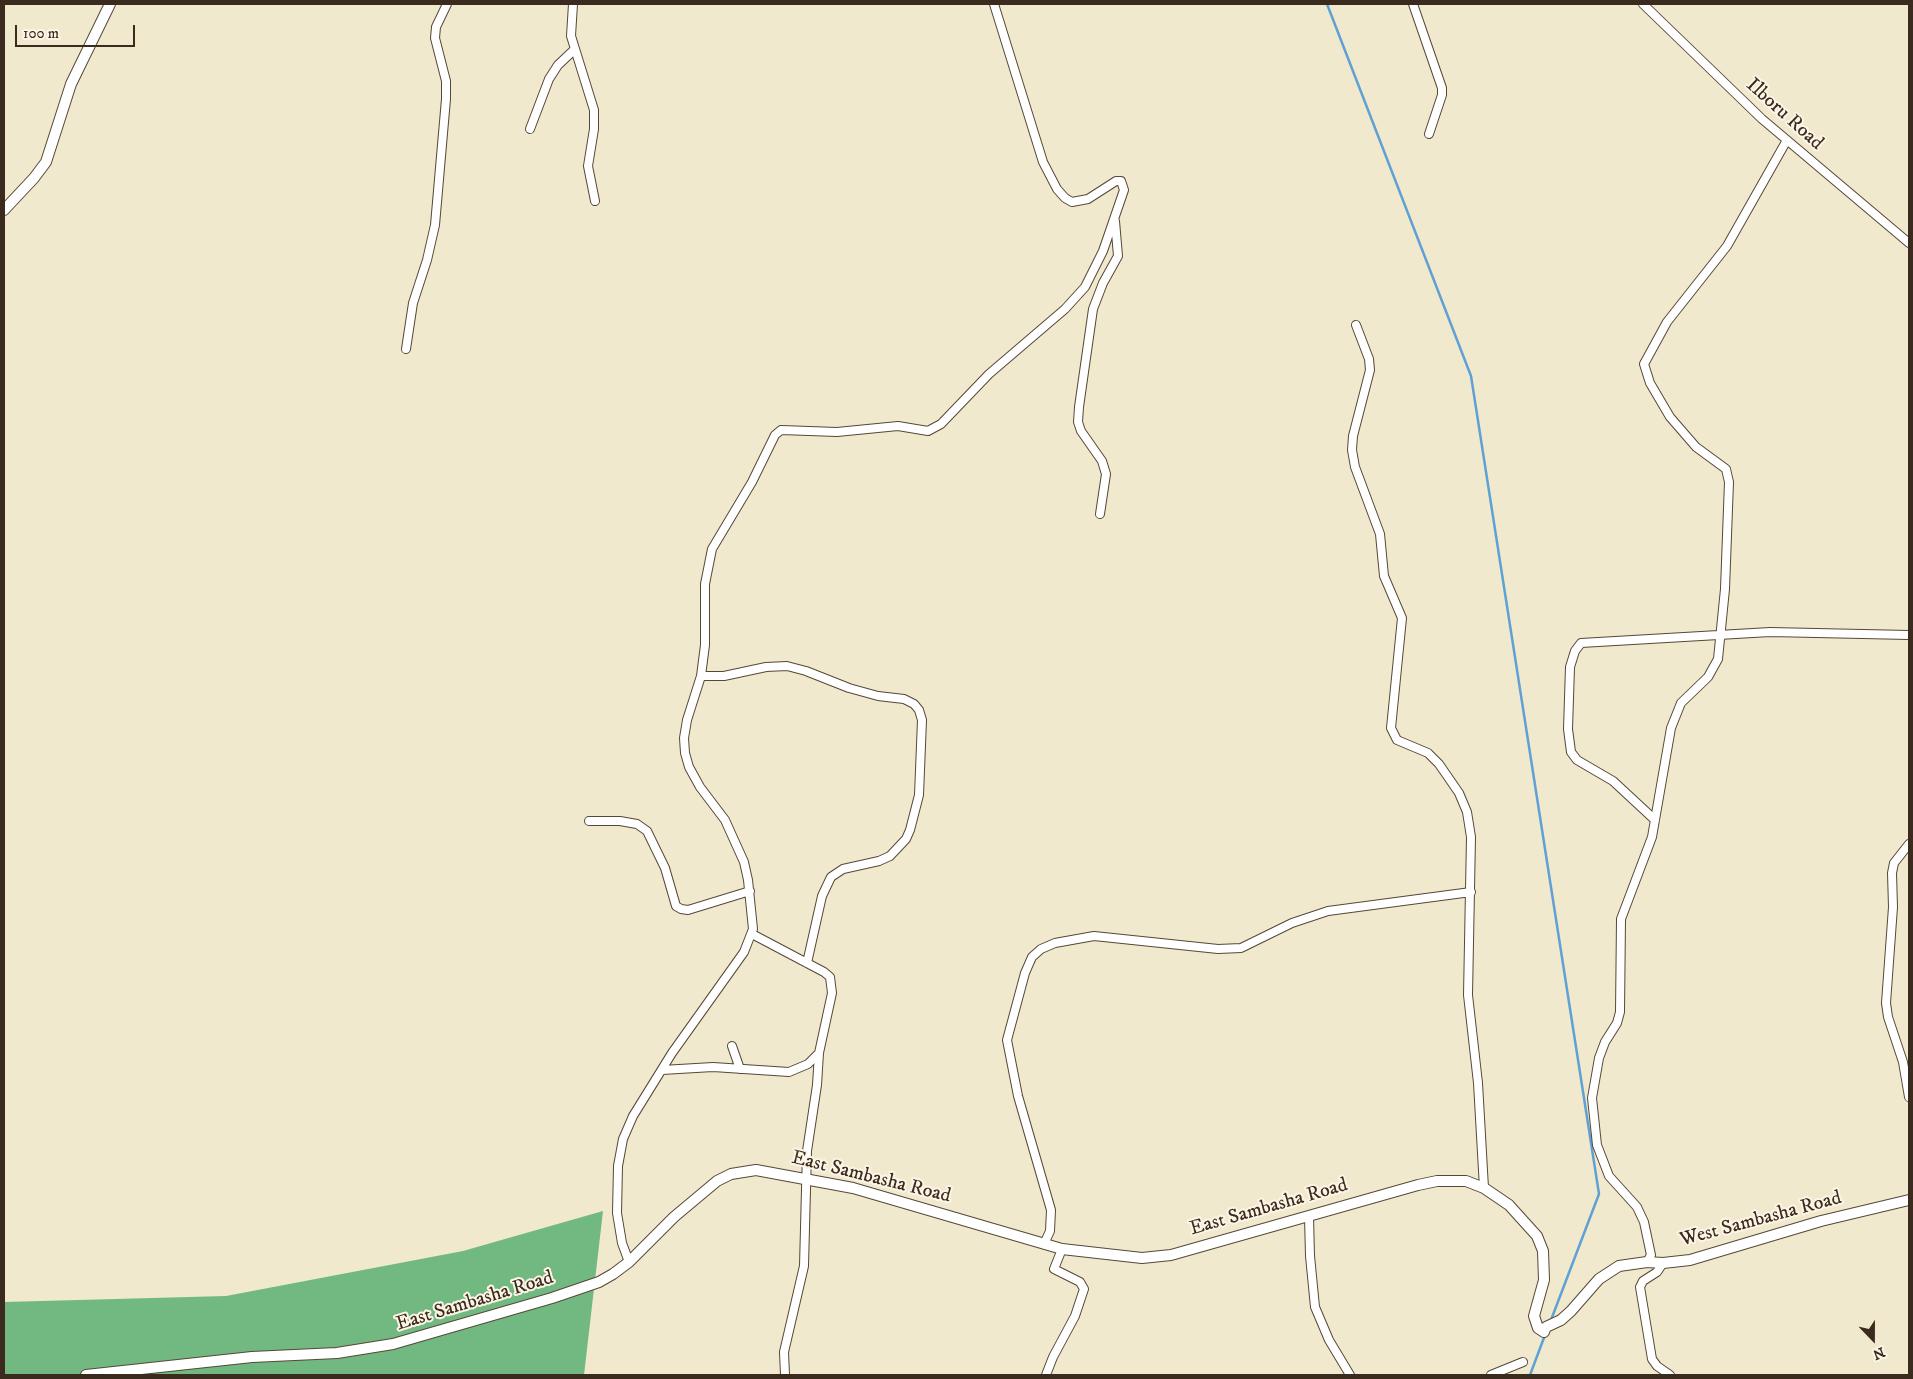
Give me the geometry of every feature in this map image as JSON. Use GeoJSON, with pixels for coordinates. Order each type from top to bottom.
{"type":"FeatureCollection","features":[{"type":"Feature","properties":{"kind":"street"},"geometry":{"type":"LineString","coordinates":[[4,210],[34,178],[46,162],[70,84],[110,4]]}},
{"type":"Feature","properties":{"kind":"street"},"geometry":{"type":"LineString","coordinates":[[406,349],[414,303],[435,225],[446,81],[435,38],[436,28],[448,4]]}},
{"type":"Feature","properties":{"kind":"street"},"geometry":{"type":"LineString","coordinates":[[573,4],[571,29],[575,49],[594,110],[594,129],[588,166],[595,201]]}},
{"type":"Feature","properties":{"kind":"street"},"geometry":{"type":"LineString","coordinates":[[629,1262],[618,1225],[619,1159],[623,1139],[630,1120],[684,1035],[734,968],[752,934],[750,891],[744,862],[725,820],[700,787],[689,767],[685,753],[684,738],[687,720],[701,676],[705,645],[705,584],[712,549],[752,482],[775,435],[781,430],[837,432],[884,426],[928,431],[935,429],[989,374],[1076,299],[1091,278],[1115,219],[1124,190],[1121,181],[1116,181],[1080,201],[1065,198],[1057,189],[1043,162],[994,4]]}},
{"type":"Feature","properties":{"kind":"street"},"geometry":{"type":"LineString","coordinates":[[1413,4],[1442,88],[1442,95],[1428,134]]}},
{"type":"Feature","properties":{"kind":"street","name":"Ilboru Road"},"geometry":{"type":"LineString","coordinates":[[1643,4],[1787,140],[1909,243]]}},
{"type":"Feature","properties":{"kind":"street"},"geometry":{"type":"LineString","coordinates":[[530,128],[549,79],[558,65],[575,49]]}},
{"type":"Feature","properties":{"kind":"street"},"geometry":{"type":"LineString","coordinates":[[1647,1262],[1651,1255],[1644,1222],[1637,1207],[1616,1185],[1606,1169],[1595,1137],[1592,1105],[1599,1058],[1605,1042],[1617,1023],[1620,1012],[1621,919],[1648,852],[1655,820],[1664,758],[1674,719],[1683,700],[1708,677],[1715,667],[1722,634],[1729,474],[1722,465],[1685,436],[1670,417],[1650,384],[1644,364],[1667,322],[1727,246],[1787,140]]}},
{"type":"Feature","properties":{"kind":"street"},"geometry":{"type":"LineString","coordinates":[[1100,514],[1106,481],[1105,468],[1081,431],[1078,415],[1093,309],[1103,283],[1118,256],[1115,219]]}},
{"type":"Feature","properties":{"kind":"street"},"geometry":{"type":"LineString","coordinates":[[1356,325],[1370,359],[1370,370],[1353,436],[1352,450],[1355,467],[1380,534],[1384,576],[1402,618],[1391,728],[1398,740],[1428,753],[1439,764],[1459,793],[1467,812],[1471,837],[1468,995],[1478,1083],[1484,1188]]}},
{"type":"Feature","properties":{"kind":"street"},"geometry":{"type":"LineString","coordinates":[[1655,820],[1612,781],[1576,760],[1571,752],[1568,711],[1570,667],[1574,651],[1579,644],[1585,641],[1722,634],[1850,632],[1909,635]]}},
{"type":"Feature","properties":{"kind":"street"},"geometry":{"type":"LineString","coordinates":[[701,676],[724,676],[766,667],[787,666],[806,671],[849,688],[878,696],[904,699],[914,704],[920,715],[922,736],[919,795],[910,830],[900,847],[890,856],[879,862],[843,870],[832,878],[822,896],[807,962]]}},
{"type":"Feature","properties":{"kind":"street"},"geometry":{"type":"LineString","coordinates":[[589,821],[620,821],[637,824],[647,831],[665,868],[676,906],[681,909],[688,910],[750,891]]}},
{"type":"Feature","properties":{"kind":"street"},"geometry":{"type":"LineString","coordinates":[[1909,844],[1894,863],[1892,873],[1893,907],[1886,1004],[1888,1017],[1903,1062],[1909,1097]]}},
{"type":"Feature","properties":{"kind":"street"},"geometry":{"type":"LineString","coordinates":[[1044,1244],[1050,1231],[1051,1210],[1018,1096],[1007,1040],[1024,973],[1032,957],[1055,942],[1094,936],[1218,949],[1241,948],[1292,923],[1328,911],[1471,892]]}},
{"type":"Feature","properties":{"kind":"street"},"geometry":{"type":"LineString","coordinates":[[752,934],[827,974],[832,986],[824,1038],[819,1053],[817,1085],[807,1151],[804,1266],[784,1352],[785,1375]]}},
{"type":"Feature","properties":{"kind":"street"},"geometry":{"type":"LineString","coordinates":[[732,1046],[740,1069]]}},
{"type":"Feature","properties":{"kind":"street"},"geometry":{"type":"LineString","coordinates":[[662,1070],[714,1067],[789,1072],[808,1064],[819,1053]]}},
{"type":"Feature","properties":{"kind":"street","name":"East Sambasha Road"},"geometry":{"type":"LineString","coordinates":[[86,1375],[243,1358],[337,1352],[394,1344],[599,1282],[629,1262],[674,1216],[717,1181],[731,1174],[756,1170],[853,1188],[1062,1249],[1142,1258],[1171,1255],[1437,1181],[1466,1181],[1484,1188],[1509,1206],[1529,1225],[1537,1236],[1543,1251],[1544,1280],[1534,1316],[1538,1328],[1544,1332],[1546,1327],[1554,1324]]}},
{"type":"Feature","properties":{"kind":"street","name":"West Sambasha Road"},"geometry":{"type":"LineString","coordinates":[[1554,1324],[1571,1311],[1592,1287],[1611,1270],[1631,1263],[1663,1263],[1690,1260],[1821,1221],[1909,1199]]}},
{"type":"Feature","properties":{"kind":"street"},"geometry":{"type":"LineString","coordinates":[[1309,1216],[1310,1256],[1315,1307],[1329,1340],[1350,1375]]}},
{"type":"Feature","properties":{"kind":"street"},"geometry":{"type":"LineString","coordinates":[[1046,1375],[1053,1357],[1075,1316],[1084,1289],[1080,1282],[1055,1271],[1054,1266],[1062,1249]]}},
{"type":"Feature","properties":{"kind":"street"},"geometry":{"type":"LineString","coordinates":[[1663,1263],[1657,1272],[1643,1281],[1640,1288],[1652,1359],[1657,1366],[1670,1375]]}},
{"type":"Feature","properties":{"kind":"street"},"geometry":{"type":"LineString","coordinates":[[1491,1375],[1523,1362]]}},
{"type":"Feature","properties":{"kind":"green space"},"geometry":{"type":"Polygon","coordinates":[[[603,1211],[584,1375],[4,1375],[4,1302],[226,1296],[463,1251],[603,1211]]]}},
{"type":"Feature","properties":{"kind":"waterway"},"geometry":{"type":"LineString","coordinates":[[1327,4],[1471,376],[1599,1194],[1551,1320]]}},
{"type":"Feature","properties":{"kind":"waterway"},"geometry":{"type":"LineString","coordinates":[[1530,1375],[1545,1335]]}}]}
